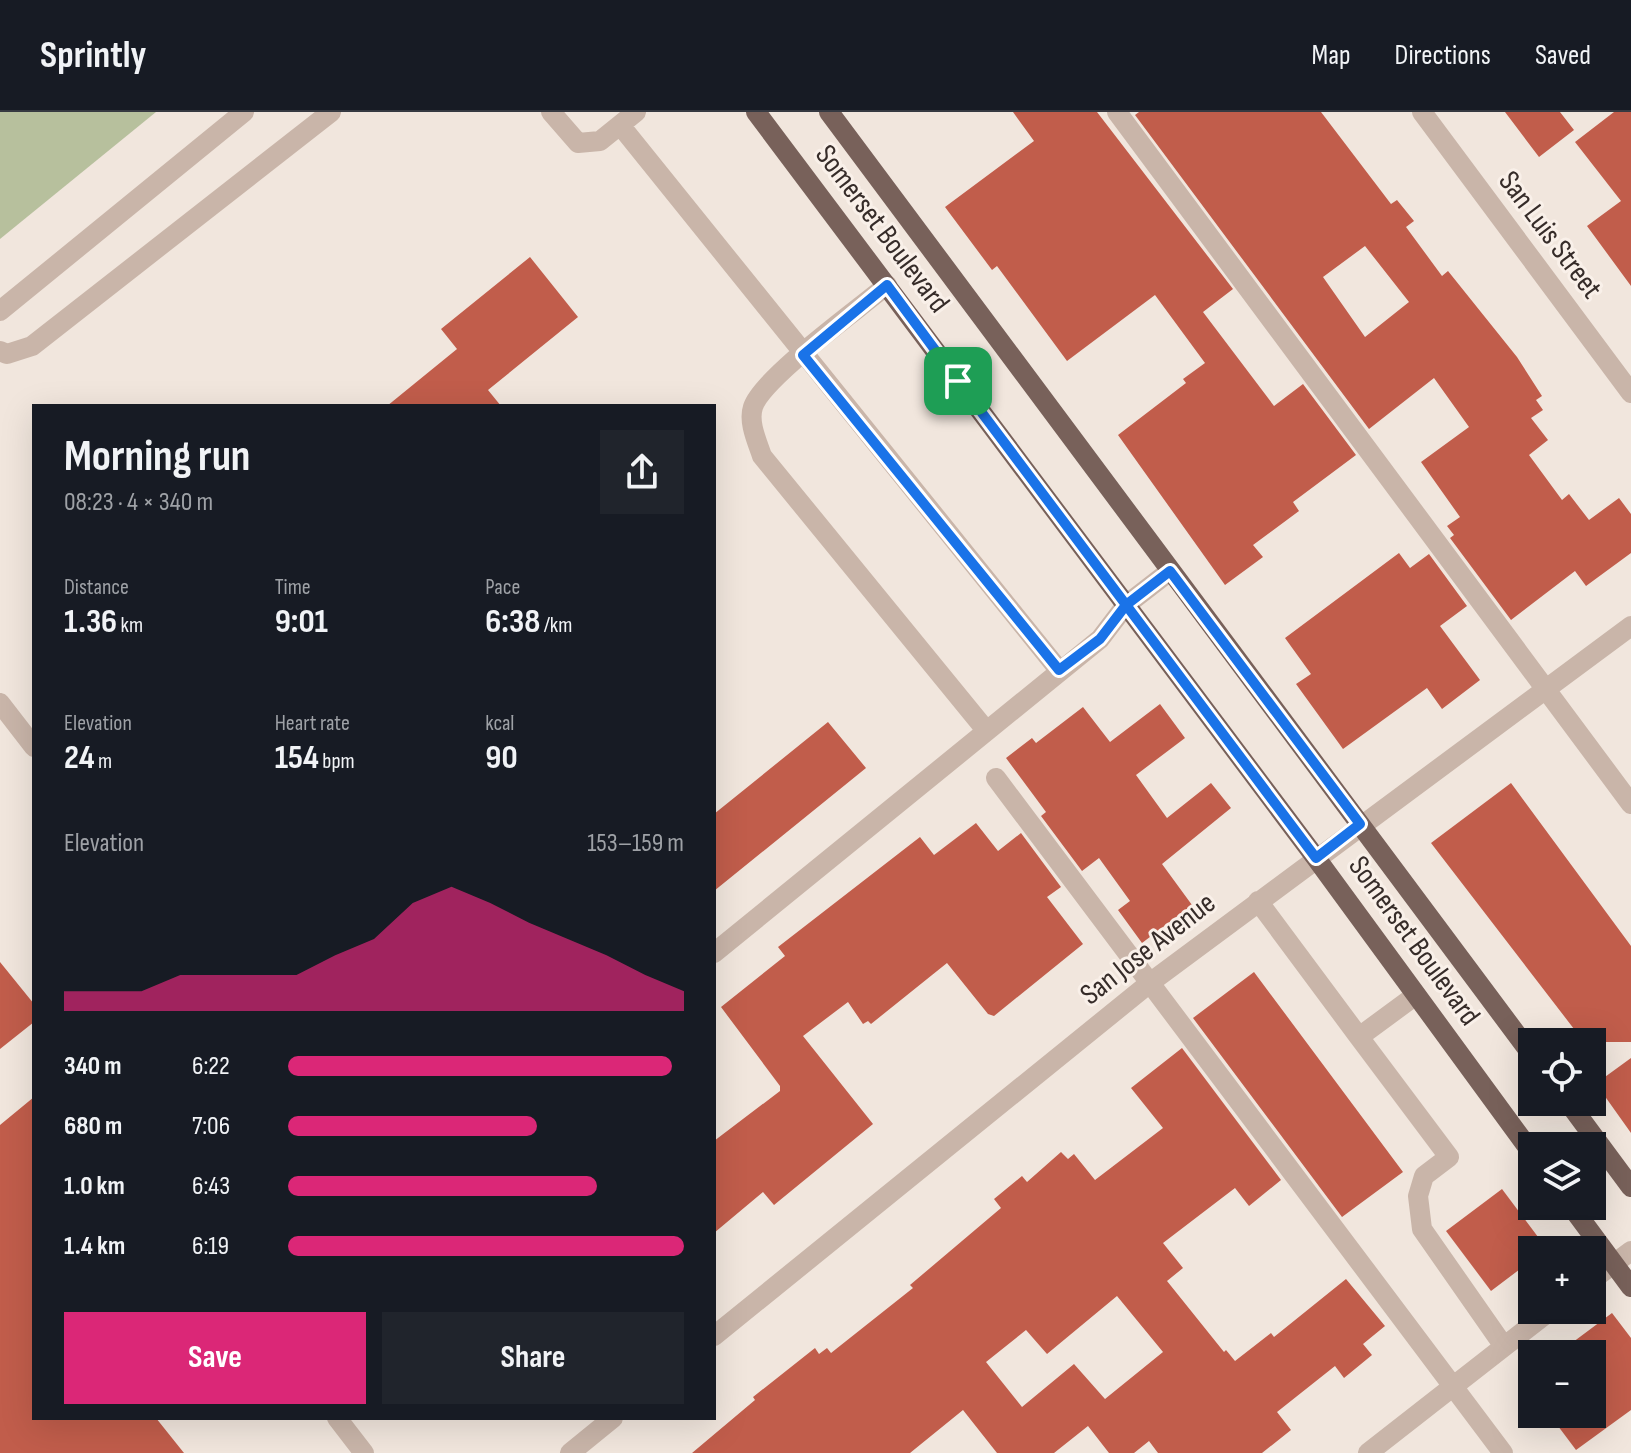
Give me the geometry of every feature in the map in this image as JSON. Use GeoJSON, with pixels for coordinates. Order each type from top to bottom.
{"type":"FeatureCollection","features":[{"type":"Feature","properties":{"kind":"main road","name":"Somerset Boulevard"},"geometry":{"type":"LineString","coordinates":[[756,112],[1316,858],[1518,1134]]}},
{"type":"Feature","properties":{"kind":"main road","name":"Somerset Boulevard"},"geometry":{"type":"LineString","coordinates":[[829,112],[1518,1036]]}},
{"type":"Feature","properties":{"kind":"main road"},"geometry":{"type":"LineString","coordinates":[[1578,1116],[1631,1187]]}},
{"type":"Feature","properties":{"kind":"main road"},"geometry":{"type":"LineString","coordinates":[[1581,1220],[1631,1287]]}},
{"type":"Feature","properties":{"kind":"street"},"geometry":{"type":"LineString","coordinates":[[0,311],[244,112]]}},
{"type":"Feature","properties":{"kind":"street"},"geometry":{"type":"LineString","coordinates":[[0,351],[7,354],[32,346],[331,112]]}},
{"type":"Feature","properties":{"kind":"street"},"geometry":{"type":"LineString","coordinates":[[551,112],[578,143],[600,141],[628,118],[803,355],[1059,670]]}},
{"type":"Feature","properties":{"kind":"street"},"geometry":{"type":"LineString","coordinates":[[1117,112],[1631,804]]}},
{"type":"Feature","properties":{"kind":"street","name":"San Luis Street"},"geometry":{"type":"LineString","coordinates":[[1422,112],[1631,393]]}},
{"type":"Feature","properties":{"kind":"street"},"geometry":{"type":"LineString","coordinates":[[887,285],[768,384],[753,407],[753,427],[762,456],[985,729]]}},
{"type":"Feature","properties":{"kind":"street"},"geometry":{"type":"LineString","coordinates":[[716,951],[985,729],[1100,639],[1126,605],[1170,571]]}},
{"type":"Feature","properties":{"kind":"street","name":"San Jose Avenue"},"geometry":{"type":"LineString","coordinates":[[716,1334],[1151,982],[1360,824],[1631,626]]}},
{"type":"Feature","properties":{"kind":"street"},"geometry":{"type":"LineString","coordinates":[[0,703],[32,744]]}},
{"type":"Feature","properties":{"kind":"street"},"geometry":{"type":"LineString","coordinates":[[996,778],[1503,1453]]}},
{"type":"Feature","properties":{"kind":"street"},"geometry":{"type":"LineString","coordinates":[[1258,901],[1449,1157],[1424,1176],[1418,1196],[1422,1229],[1503,1345]]}},
{"type":"Feature","properties":{"kind":"street"},"geometry":{"type":"LineString","coordinates":[[1359,1037],[1416,995]]}},
{"type":"Feature","properties":{"kind":"street"},"geometry":{"type":"LineString","coordinates":[[1606,1270],[1631,1251]]}},
{"type":"Feature","properties":{"kind":"street"},"geometry":{"type":"LineString","coordinates":[[1368,1453],[1532,1324]]}},
{"type":"Feature","properties":{"kind":"street"},"geometry":{"type":"LineString","coordinates":[[339,1420],[364,1453]]}},
{"type":"Feature","properties":{"kind":"street"},"geometry":{"type":"LineString","coordinates":[[570,1453],[611,1420]]}},
{"type":"Feature","properties":{"kind":"green space"},"geometry":{"type":"Polygon","coordinates":[[[0,112],[156,112],[0,239],[0,112]]]}},
{"type":"Feature","properties":{"kind":"building"},"geometry":{"type":"Polygon","coordinates":[[[1013,112],[1097,112],[1233,289],[1203,312],[1274,406],[1303,384],[1356,455],[1293,502],[1299,511],[1253,545],[1263,557],[1225,585],[1118,435],[1186,383],[1183,379],[1205,363],[1155,295],[1067,361],[997,266],[992,270],[945,207],[1034,141],[1013,112]]]}},
{"type":"Feature","properties":{"kind":"building"},"geometry":{"type":"Polygon","coordinates":[[[1139,112],[1321,112],[1391,204],[1397,200],[1414,221],[1406,227],[1442,276],[1448,271],[1517,357],[1542,396],[1536,400],[1543,410],[1531,418],[1548,440],[1529,455],[1562,500],[1569,494],[1589,520],[1619,498],[1631,514],[1631,553],[1586,586],[1575,571],[1511,620],[1450,538],[1454,535],[1447,526],[1460,517],[1421,462],[1469,427],[1434,378],[1369,429],[1135,115],[1139,112]],[[1365,246],[1323,277],[1365,337],[1409,302],[1365,246]]]}},
{"type":"Feature","properties":{"kind":"building"},"geometry":{"type":"Polygon","coordinates":[[[1505,112],[1560,112],[1574,130],[1539,157],[1505,112]]]}},
{"type":"Feature","properties":{"kind":"building"},"geometry":{"type":"Polygon","coordinates":[[[1614,112],[1631,112],[1631,286],[1587,226],[1621,201],[1575,142],[1614,112]]]}},
{"type":"Feature","properties":{"kind":"building"},"geometry":{"type":"Polygon","coordinates":[[[530,257],[578,317],[488,390],[499,404],[389,404],[457,349],[441,329],[530,257]]]}},
{"type":"Feature","properties":{"kind":"building"},"geometry":{"type":"Polygon","coordinates":[[[1399,553],[1410,568],[1429,554],[1467,606],[1440,626],[1480,680],[1442,709],[1427,688],[1343,749],[1296,684],[1311,674],[1285,638],[1399,553]]]}},
{"type":"Feature","properties":{"kind":"building"},"geometry":{"type":"Polygon","coordinates":[[[1160,704],[1185,738],[1136,775],[1167,818],[1211,783],[1231,808],[1162,864],[1192,905],[1142,943],[1118,910],[1130,901],[1099,858],[1082,871],[1041,816],[1046,812],[1006,758],[1032,738],[1036,743],[1083,707],[1110,742],[1160,704]]]}},
{"type":"Feature","properties":{"kind":"building"},"geometry":{"type":"Polygon","coordinates":[[[828,722],[866,768],[716,889],[716,812],[828,722]]]}},
{"type":"Feature","properties":{"kind":"building"},"geometry":{"type":"Polygon","coordinates":[[[1511,783],[1631,946],[1631,1042],[1606,1042],[1606,1028],[1573,1028],[1431,843],[1511,783]]]}},
{"type":"Feature","properties":{"kind":"building"},"geometry":{"type":"Polygon","coordinates":[[[976,823],[998,851],[1021,833],[1061,887],[1047,897],[1083,944],[994,1016],[988,1014],[947,963],[871,1024],[868,1021],[863,1024],[848,1002],[803,1036],[873,1124],[774,1205],[763,1192],[716,1231],[716,1139],[780,1091],[780,1086],[721,1007],[785,956],[778,947],[920,837],[934,855],[976,823]]]}},
{"type":"Feature","properties":{"kind":"building"},"geometry":{"type":"Polygon","coordinates":[[[0,962],[32,1002],[32,1024],[0,1049],[0,962]]]}},
{"type":"Feature","properties":{"kind":"building"},"geometry":{"type":"Polygon","coordinates":[[[1254,972],[1403,1172],[1342,1217],[1193,1018],[1254,972]]]}},
{"type":"Feature","properties":{"kind":"building"},"geometry":{"type":"Polygon","coordinates":[[[1182,1048],[1281,1180],[1249,1206],[1235,1188],[1163,1243],[1183,1268],[1167,1281],[1224,1352],[1226,1350],[1235,1361],[1271,1333],[1274,1337],[1346,1279],[1385,1326],[1363,1344],[1372,1355],[1344,1378],[1335,1366],[1277,1412],[1291,1430],[1262,1453],[1158,1453],[1149,1441],[1134,1453],[1109,1453],[1088,1426],[1054,1453],[997,1453],[963,1410],[910,1453],[692,1453],[755,1400],[753,1397],[815,1348],[819,1354],[827,1348],[831,1353],[913,1288],[910,1285],[1001,1208],[994,1199],[1022,1176],[1027,1182],[1061,1152],[1068,1159],[1074,1154],[1095,1180],[1163,1128],[1131,1088],[1182,1048]],[[1117,1296],[1047,1354],[1026,1330],[986,1362],[1022,1407],[1074,1364],[1105,1399],[1163,1352],[1117,1296]]]}},
{"type":"Feature","properties":{"kind":"building"},"geometry":{"type":"Polygon","coordinates":[[[1631,1058],[1631,1133],[1606,1098],[1606,1076],[1631,1058]]]}},
{"type":"Feature","properties":{"kind":"building"},"geometry":{"type":"Polygon","coordinates":[[[32,1099],[32,1420],[158,1420],[184,1453],[0,1453],[0,1125],[32,1099]]]}},
{"type":"Feature","properties":{"kind":"building"},"geometry":{"type":"Polygon","coordinates":[[[1502,1189],[1518,1210],[1518,1220],[1525,1220],[1537,1236],[1518,1236],[1518,1271],[1491,1291],[1446,1231],[1502,1189]]]}},
{"type":"Feature","properties":{"kind":"building"},"geometry":{"type":"Polygon","coordinates":[[[1612,1313],[1631,1338],[1631,1410],[1576,1450],[1560,1428],[1606,1428],[1606,1340],[1576,1340],[1597,1324],[1606,1324],[1606,1317],[1612,1313]]]}},
{"type":"Feature","properties":{"kind":"route"},"geometry":{"type":"LineString","coordinates":[[958,381],[887,285],[803,355],[1059,670],[1100,639],[1126,605],[1170,571],[1360,824],[1316,858],[1126,605],[1029,476],[958,381]]}}]}
